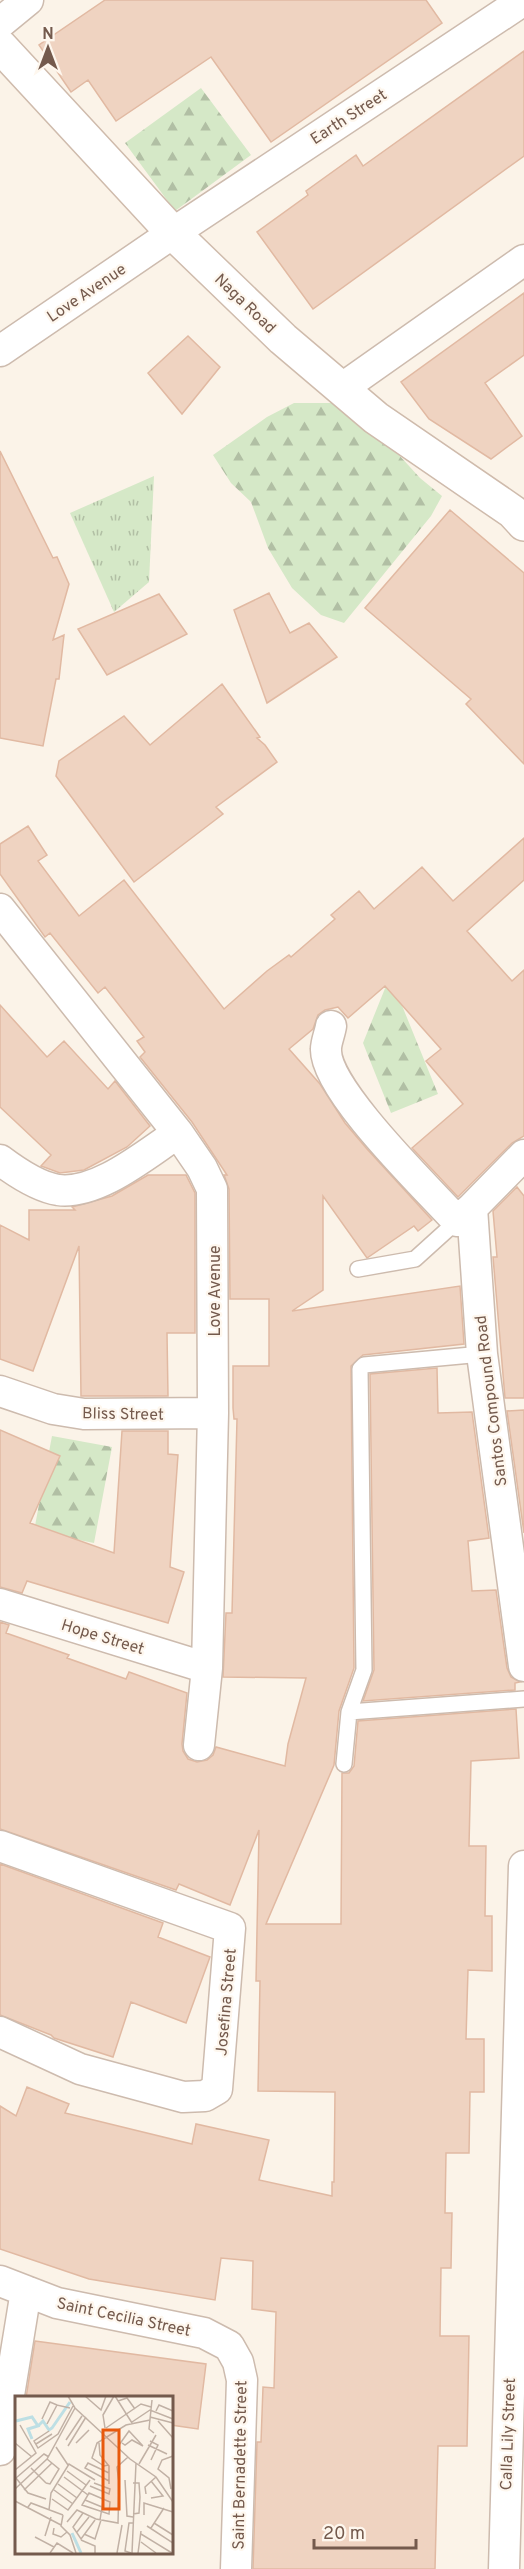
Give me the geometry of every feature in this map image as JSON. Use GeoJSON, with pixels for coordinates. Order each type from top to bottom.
{"type":"FeatureCollection","features":[{"type":"Feature","properties":{"kind":"main road","name":"Naga Road"},"geometry":{"type":"LineString","coordinates":[[0,46],[173,233],[283,339],[376,418],[520,513]]}},
{"type":"Feature","properties":{"kind":"street"},"geometry":{"type":"LineString","coordinates":[[0,23],[28,0]]}},
{"type":"Feature","properties":{"kind":"street","name":"Earth Street"},"geometry":{"type":"LineString","coordinates":[[173,233],[524,0]]}},
{"type":"Feature","properties":{"kind":"street","name":"Love Avenue"},"geometry":{"type":"LineString","coordinates":[[0,351],[173,233]]}},
{"type":"Feature","properties":{"kind":"street"},"geometry":{"type":"LineString","coordinates":[[341,388],[524,260]]}},
{"type":"Feature","properties":{"kind":"street","name":"Love Avenue"},"geometry":{"type":"LineString","coordinates":[[0,909],[178,1133],[202,1168],[212,1189],[213,1413],[207,1668],[199,1745]]}},
{"type":"Feature","properties":{"kind":"street"},"geometry":{"type":"LineString","coordinates":[[331,1026],[325,1049],[333,1077],[347,1098],[393,1151],[465,1215],[524,1155]]}},
{"type":"Feature","properties":{"kind":"street"},"geometry":{"type":"LineString","coordinates":[[0,1160],[35,1182],[57,1190],[80,1190],[107,1179],[178,1133]]}},
{"type":"Feature","properties":{"kind":"street","name":"Santos Compound Road"},"geometry":{"type":"LineString","coordinates":[[465,1215],[524,1666]]}},
{"type":"Feature","properties":{"kind":"street","name":"Bliss Street"},"geometry":{"type":"LineString","coordinates":[[0,1391],[53,1408],[84,1414],[213,1413]]}},
{"type":"Feature","properties":{"kind":"street","name":"Hope Street"},"geometry":{"type":"LineString","coordinates":[[0,1604],[207,1668]]}},
{"type":"Feature","properties":{"kind":"street","name":"Josefina Street"},"geometry":{"type":"LineString","coordinates":[[0,1846],[230,1928],[217,2089],[205,2096],[183,2097],[80,2069],[0,2032]]}},
{"type":"Feature","properties":{"kind":"street","name":"Calla Lily Street"},"geometry":{"type":"LineString","coordinates":[[504,2569],[515,2459],[524,1866]]}},
{"type":"Feature","properties":{"kind":"street"},"geometry":{"type":"LineString","coordinates":[[0,2450],[13,2286]]}},
{"type":"Feature","properties":{"kind":"street","name":"Saint Cecilia Street"},"geometry":{"type":"LineString","coordinates":[[13,2286],[57,2303],[204,2333],[229,2346],[238,2362]]}},
{"type":"Feature","properties":{"kind":"street","name":"Saint Bernadette Street"},"geometry":{"type":"LineString","coordinates":[[236,2569],[242,2380],[238,2362]]}},
{"type":"Feature","properties":{"kind":"lane"},"geometry":{"type":"LineString","coordinates":[[358,1269],[416,1260],[465,1215]]}},
{"type":"Feature","properties":{"kind":"lane"},"geometry":{"type":"LineString","coordinates":[[344,1764],[349,1712],[364,1670],[360,1369],[364,1365],[482,1354]]}},
{"type":"Feature","properties":{"kind":"lane"},"geometry":{"type":"LineString","coordinates":[[349,1712],[524,1699]]}},
{"type":"Feature","properties":{"kind":"green space"},"geometry":{"type":"Polygon","coordinates":[[[201,88],[251,155],[175,211],[125,143],[201,88]]]}},
{"type":"Feature","properties":{"kind":"green space"},"geometry":{"type":"Polygon","coordinates":[[[294,403],[338,403],[359,427],[399,455],[420,478],[442,496],[431,516],[344,623],[321,615],[292,588],[268,548],[251,502],[231,483],[213,455],[267,417],[294,403]]]}},
{"type":"Feature","properties":{"kind":"green space"},"geometry":{"type":"Polygon","coordinates":[[[154,476],[149,582],[114,612],[70,513],[154,476]]]}},
{"type":"Feature","properties":{"kind":"green space"},"geometry":{"type":"Polygon","coordinates":[[[390,976],[438,1094],[391,1113],[363,1043],[390,976]]]}},
{"type":"Feature","properties":{"kind":"green space"},"geometry":{"type":"Polygon","coordinates":[[[52,1436],[112,1447],[94,1543],[34,1531],[52,1436]]]}},
{"type":"Feature","properties":{"kind":"building"},"geometry":{"type":"Polygon","coordinates":[[[105,0],[426,0],[442,23],[271,142],[211,57],[116,121],[88,80],[71,92],[39,45],[105,0]]]}},
{"type":"Feature","properties":{"kind":"building"},"geometry":{"type":"Polygon","coordinates":[[[524,51],[524,156],[313,309],[257,232],[308,195],[306,191],[356,155],[363,166],[524,51]]]}},
{"type":"Feature","properties":{"kind":"building"},"geometry":{"type":"Polygon","coordinates":[[[524,293],[524,355],[485,383],[522,436],[491,459],[429,419],[401,382],[524,293]]]}},
{"type":"Feature","properties":{"kind":"building"},"geometry":{"type":"Polygon","coordinates":[[[188,336],[220,367],[182,414],[148,373],[188,336]]]}},
{"type":"Feature","properties":{"kind":"building"},"geometry":{"type":"Polygon","coordinates":[[[0,451],[53,558],[57,557],[69,584],[53,640],[64,635],[59,679],[56,679],[43,746],[0,738],[0,451]]]}},
{"type":"Feature","properties":{"kind":"building"},"geometry":{"type":"Polygon","coordinates":[[[450,510],[524,573],[524,764],[466,704],[471,699],[365,608],[450,510]]]}},
{"type":"Feature","properties":{"kind":"building"},"geometry":{"type":"Polygon","coordinates":[[[269,593],[290,633],[309,623],[337,657],[267,703],[234,610],[269,593]]]}},
{"type":"Feature","properties":{"kind":"building"},"geometry":{"type":"Polygon","coordinates":[[[159,594],[187,634],[107,675],[78,629],[159,594]]]}},
{"type":"Feature","properties":{"kind":"building"},"geometry":{"type":"Polygon","coordinates":[[[222,684],[260,737],[257,738],[277,762],[216,807],[223,814],[134,882],[56,776],[59,761],[124,716],[150,745],[222,684]]]}},
{"type":"Feature","properties":{"kind":"building"},"geometry":{"type":"Polygon","coordinates":[[[28,826],[47,855],[38,861],[79,916],[124,880],[224,1009],[267,971],[289,955],[291,957],[335,919],[331,915],[359,891],[374,909],[422,867],[453,901],[524,838],[524,880],[467,931],[512,981],[524,970],[524,1136],[512,1143],[458,1197],[412,1148],[463,1104],[426,1061],[441,1049],[385,986],[348,1018],[338,1007],[325,1010],[318,1015],[313,1029],[289,1049],[320,1084],[345,1123],[432,1220],[418,1231],[414,1226],[367,1258],[323,1196],[323,1290],[292,1311],[460,1286],[464,1344],[363,1355],[351,1366],[354,1668],[339,1711],[334,1765],[266,1924],[341,1924],[342,1773],[349,1773],[354,1766],[358,1721],[516,1709],[519,1758],[471,1761],[469,1846],[486,1846],[485,1916],[492,1916],[492,1971],[468,1970],[466,2039],[484,2039],[484,2092],[470,2092],[469,2153],[446,2153],[445,2213],[452,2213],[451,2268],[441,2268],[440,2336],[469,2336],[467,2446],[438,2446],[435,2569],[253,2569],[257,2442],[261,2442],[263,2387],[274,2388],[276,2312],[252,2309],[253,2261],[221,2258],[215,2300],[89,2279],[0,2249],[0,2106],[16,2116],[27,2087],[69,2104],[65,2113],[192,2144],[196,2124],[269,2140],[259,2180],[332,2196],[332,2182],[334,2182],[335,2092],[258,2091],[260,1981],[256,1981],[259,1830],[230,1905],[179,1884],[176,1890],[0,1829],[0,1622],[9,1625],[6,1633],[69,1655],[67,1658],[126,1679],[129,1672],[187,1693],[183,1751],[188,1759],[197,1762],[207,1760],[213,1755],[216,1747],[285,1766],[288,1744],[306,1678],[223,1677],[226,1613],[232,1613],[237,1419],[234,1419],[233,1408],[233,1366],[269,1366],[269,1299],[230,1299],[229,1189],[224,1175],[227,1175],[192,1122],[140,1057],[145,1052],[137,1041],[144,1037],[105,987],[98,993],[50,933],[45,937],[0,874],[0,844],[28,826]]]}},
{"type":"Feature","properties":{"kind":"building"},"geometry":{"type":"Polygon","coordinates":[[[0,1005],[47,1057],[64,1041],[108,1089],[115,1081],[150,1126],[127,1147],[84,1170],[60,1173],[41,1166],[51,1155],[0,1107],[0,1005]]]}},
{"type":"Feature","properties":{"kind":"building"},"geometry":{"type":"Polygon","coordinates":[[[148,1175],[186,1175],[195,1193],[195,1333],[167,1333],[168,1396],[81,1396],[79,1246],[33,1371],[0,1359],[0,1225],[29,1240],[29,1210],[75,1210],[72,1207],[112,1196],[148,1175]]]}},
{"type":"Feature","properties":{"kind":"building"},"geometry":{"type":"Polygon","coordinates":[[[517,1187],[524,1196],[524,1398],[505,1398],[493,1257],[497,1257],[493,1211],[517,1187]]]}},
{"type":"Feature","properties":{"kind":"building"},"geometry":{"type":"Polygon","coordinates":[[[437,1368],[438,1413],[472,1412],[489,1538],[468,1541],[472,1591],[496,1590],[507,1668],[511,1677],[520,1682],[515,1683],[515,1690],[363,1701],[374,1670],[370,1374],[437,1368]]]}},
{"type":"Feature","properties":{"kind":"building"},"geometry":{"type":"Polygon","coordinates":[[[524,1410],[524,1533],[507,1411],[524,1410]]]}},
{"type":"Feature","properties":{"kind":"building"},"geometry":{"type":"Polygon","coordinates":[[[0,1430],[60,1456],[30,1523],[114,1553],[122,1431],[168,1431],[168,1454],[178,1455],[170,1567],[184,1572],[168,1623],[27,1581],[22,1593],[0,1587],[0,1430]]]}},
{"type":"Feature","properties":{"kind":"building"},"geometry":{"type":"Polygon","coordinates":[[[0,1864],[163,1923],[158,1937],[210,1957],[186,2023],[131,2002],[113,2057],[54,2038],[0,2015],[0,1864]]]}},
{"type":"Feature","properties":{"kind":"building"},"geometry":{"type":"Polygon","coordinates":[[[35,2341],[206,2364],[198,2429],[172,2425],[172,2396],[26,2396],[35,2341]]]}}]}
